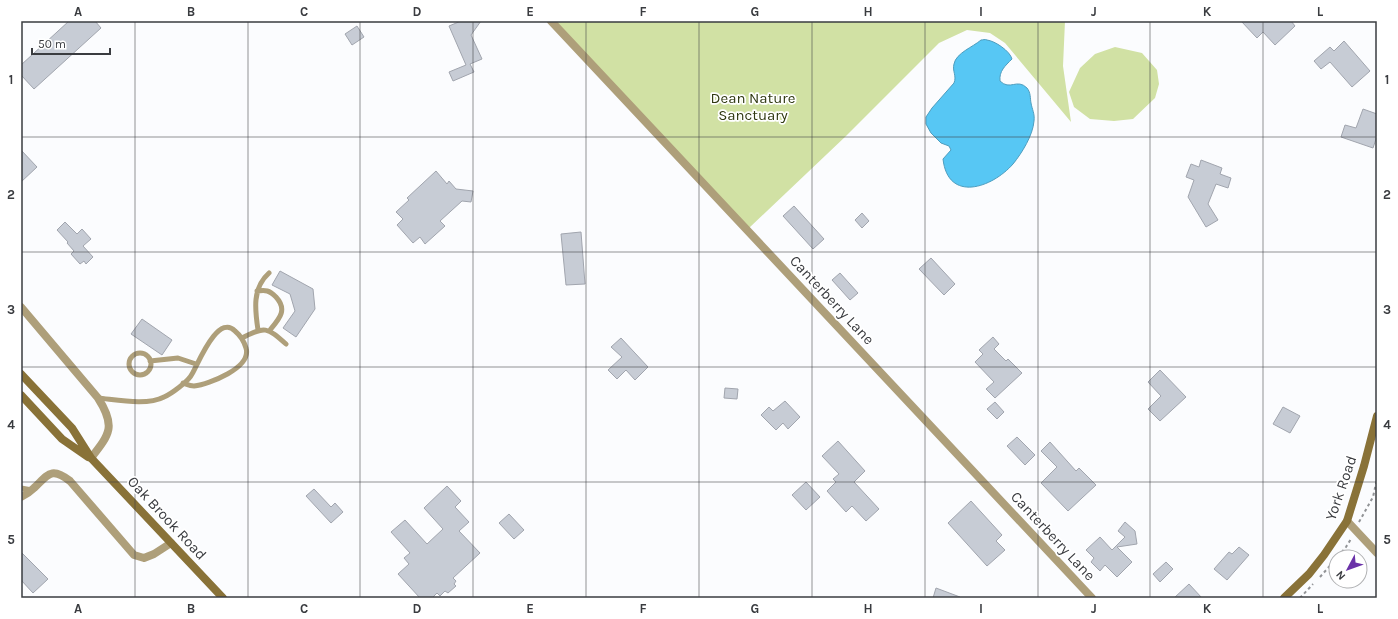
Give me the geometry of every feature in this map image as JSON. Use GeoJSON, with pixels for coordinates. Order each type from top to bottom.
{"type":"FeatureCollection","features":[{"type":"Feature","properties":{"kind":"main road","name":"Oak Brook Road"},"geometry":{"type":"LineString","coordinates":[[21,374],[72,428],[91,458],[223,598]]}},
{"type":"Feature","properties":{"kind":"main road","name":"Oak Brook Road"},"geometry":{"type":"LineString","coordinates":[[21,395],[62,439],[91,458]]}},
{"type":"Feature","properties":{"kind":"main road","name":"York Road"},"geometry":{"type":"LineString","coordinates":[[1284,598],[1309,574],[1348,522],[1377,416]]}},
{"type":"Feature","properties":{"kind":"street","name":"Canterberry Lane"},"geometry":{"type":"LineString","coordinates":[[551,21],[1092,598]]}},
{"type":"Feature","properties":{"kind":"street"},"geometry":{"type":"LineString","coordinates":[[21,307],[98,398],[106,410],[109,420],[109,429],[105,440],[91,458]]}},
{"type":"Feature","properties":{"kind":"street"},"geometry":{"type":"LineString","coordinates":[[21,498],[32,490],[43,478],[51,473],[62,474],[70,481],[134,555],[144,558],[154,554],[171,543]]}},
{"type":"Feature","properties":{"kind":"street"},"geometry":{"type":"LineString","coordinates":[[1348,522],[1377,553]]}},
{"type":"Feature","properties":{"kind":"lane"},"geometry":{"type":"LineString","coordinates":[[258,330],[256,291],[260,283],[269,273]]}},
{"type":"Feature","properties":{"kind":"lane"},"geometry":{"type":"LineString","coordinates":[[256,291],[270,291],[280,302],[282,307],[279,319],[270,330]]}},
{"type":"Feature","properties":{"kind":"lane"},"geometry":{"type":"LineString","coordinates":[[98,398],[146,402],[163,398],[192,375],[196,364],[213,336],[220,329],[226,327],[233,328],[242,338],[247,350],[246,357],[236,369],[208,383],[192,386],[183,383]]}},
{"type":"Feature","properties":{"kind":"lane"},"geometry":{"type":"LineString","coordinates":[[242,338],[258,330],[270,330],[286,344]]}},
{"type":"Feature","properties":{"kind":"lane"},"geometry":{"type":"LineString","coordinates":[[136,354],[144,354],[150,361],[149,369],[143,374],[135,374],[130,368],[130,359],[136,354]]}},
{"type":"Feature","properties":{"kind":"lane"},"geometry":{"type":"LineString","coordinates":[[150,361],[178,358],[196,364]]}},
{"type":"Feature","properties":{"kind":"lane"},"geometry":{"type":"LineString","coordinates":[[21,488],[32,490]]}},
{"type":"Feature","properties":{"kind":"path"},"geometry":{"type":"LineString","coordinates":[[1345,549],[1373,497],[1377,479]]}},
{"type":"Feature","properties":{"kind":"green space","name":"Dean Nature Sanctuary"},"geometry":{"type":"Polygon","coordinates":[[[555,21],[1065,21],[1063,66],[1071,122],[1005,43],[990,33],[967,30],[939,43],[846,136],[749,228],[555,21]]]}},
{"type":"Feature","properties":{"kind":"green space"},"geometry":{"type":"Polygon","coordinates":[[[1115,47],[1142,53],[1157,70],[1159,84],[1155,98],[1133,119],[1114,121],[1090,119],[1074,107],[1069,92],[1080,68],[1095,54],[1115,47]]]}},
{"type":"Feature","properties":{"kind":"water"},"geometry":{"type":"Polygon","coordinates":[[[981,40],[998,44],[1011,56],[1012,59],[1002,71],[1000,81],[1007,85],[1020,84],[1027,88],[1030,94],[1034,121],[1032,132],[1013,164],[994,180],[983,185],[972,187],[962,186],[953,182],[947,173],[943,159],[951,150],[949,146],[941,143],[931,133],[926,124],[926,117],[954,83],[955,60],[961,53],[981,40]]]}},
{"type":"Feature","properties":{"kind":"building"},"geometry":{"type":"Polygon","coordinates":[[[69,21],[95,21],[101,28],[34,89],[21,75],[21,65],[69,21]]]}},
{"type":"Feature","properties":{"kind":"building"},"geometry":{"type":"Polygon","coordinates":[[[461,21],[481,21],[471,35],[482,59],[470,64],[474,72],[453,81],[449,72],[466,65],[449,26],[461,21]]]}},
{"type":"Feature","properties":{"kind":"building"},"geometry":{"type":"Polygon","coordinates":[[[1241,21],[1291,21],[1295,26],[1275,45],[1263,32],[1257,38],[1241,21]]]}},
{"type":"Feature","properties":{"kind":"building"},"geometry":{"type":"Polygon","coordinates":[[[357,26],[364,37],[352,45],[345,34],[357,26]]]}},
{"type":"Feature","properties":{"kind":"building"},"geometry":{"type":"Polygon","coordinates":[[[1344,41],[1370,71],[1352,87],[1330,62],[1321,69],[1314,61],[1330,47],[1334,51],[1344,41]]]}},
{"type":"Feature","properties":{"kind":"building"},"geometry":{"type":"Polygon","coordinates":[[[1363,109],[1377,114],[1377,136],[1373,148],[1341,137],[1345,125],[1356,128],[1363,109]]]}},
{"type":"Feature","properties":{"kind":"building"},"geometry":{"type":"Polygon","coordinates":[[[21,150],[37,167],[21,182],[21,150]]]}},
{"type":"Feature","properties":{"kind":"building"},"geometry":{"type":"Polygon","coordinates":[[[1201,160],[1222,168],[1220,174],[1231,178],[1228,188],[1216,184],[1208,204],[1218,220],[1206,227],[1188,197],[1194,180],[1186,177],[1191,164],[1199,167],[1201,160]]]}},
{"type":"Feature","properties":{"kind":"building"},"geometry":{"type":"Polygon","coordinates":[[[436,171],[447,184],[449,181],[456,189],[473,191],[471,202],[462,201],[440,221],[445,226],[425,244],[420,237],[413,243],[397,225],[403,219],[396,212],[409,200],[407,198],[436,171]]]}},
{"type":"Feature","properties":{"kind":"building"},"geometry":{"type":"Polygon","coordinates":[[[794,206],[824,239],[813,249],[783,216],[794,206]]]}},
{"type":"Feature","properties":{"kind":"building"},"geometry":{"type":"Polygon","coordinates":[[[862,213],[869,221],[862,228],[855,220],[862,213]]]}},
{"type":"Feature","properties":{"kind":"building"},"geometry":{"type":"Polygon","coordinates":[[[65,222],[77,234],[82,229],[91,239],[83,246],[93,257],[86,264],[84,261],[80,264],[71,254],[74,251],[57,230],[65,222]]]}},
{"type":"Feature","properties":{"kind":"building"},"geometry":{"type":"Polygon","coordinates":[[[581,232],[585,284],[566,285],[561,234],[581,232]]]}},
{"type":"Feature","properties":{"kind":"building"},"geometry":{"type":"Polygon","coordinates":[[[931,258],[955,284],[944,295],[919,269],[931,258]]]}},
{"type":"Feature","properties":{"kind":"building"},"geometry":{"type":"Polygon","coordinates":[[[280,271],[313,289],[315,309],[296,337],[283,328],[295,311],[290,294],[272,285],[280,271]]]}},
{"type":"Feature","properties":{"kind":"building"},"geometry":{"type":"Polygon","coordinates":[[[840,273],[858,293],[850,300],[832,280],[840,273]]]}},
{"type":"Feature","properties":{"kind":"building"},"geometry":{"type":"Polygon","coordinates":[[[142,319],[172,340],[162,355],[131,334],[142,319]]]}},
{"type":"Feature","properties":{"kind":"building"},"geometry":{"type":"Polygon","coordinates":[[[993,337],[999,344],[994,349],[1006,361],[1008,359],[1022,373],[995,398],[986,389],[994,382],[975,362],[983,354],[979,350],[993,337]]]}},
{"type":"Feature","properties":{"kind":"building"},"geometry":{"type":"Polygon","coordinates":[[[621,338],[648,367],[635,380],[626,370],[617,379],[608,370],[622,357],[611,347],[621,338]]]}},
{"type":"Feature","properties":{"kind":"building"},"geometry":{"type":"Polygon","coordinates":[[[1160,370],[1186,397],[1160,421],[1148,409],[1161,396],[1148,382],[1160,370]]]}},
{"type":"Feature","properties":{"kind":"building"},"geometry":{"type":"Polygon","coordinates":[[[725,388],[738,389],[737,399],[724,398],[725,388]]]}},
{"type":"Feature","properties":{"kind":"building"},"geometry":{"type":"Polygon","coordinates":[[[785,401],[800,417],[788,429],[783,423],[776,430],[761,415],[769,407],[773,411],[785,401]]]}},
{"type":"Feature","properties":{"kind":"building"},"geometry":{"type":"Polygon","coordinates":[[[995,402],[1004,412],[997,419],[987,409],[995,402]]]}},
{"type":"Feature","properties":{"kind":"building"},"geometry":{"type":"Polygon","coordinates":[[[1283,407],[1300,416],[1290,433],[1273,424],[1283,407]]]}},
{"type":"Feature","properties":{"kind":"building"},"geometry":{"type":"Polygon","coordinates":[[[1017,437],[1035,455],[1025,465],[1007,446],[1017,437]]]}},
{"type":"Feature","properties":{"kind":"building"},"geometry":{"type":"Polygon","coordinates":[[[838,441],[865,471],[854,482],[879,509],[866,521],[852,506],[846,512],[827,491],[836,482],[833,479],[839,474],[822,456],[838,441]]]}},
{"type":"Feature","properties":{"kind":"building"},"geometry":{"type":"Polygon","coordinates":[[[1050,442],[1076,471],[1079,468],[1096,485],[1068,511],[1041,483],[1057,467],[1041,451],[1050,442]]]}},
{"type":"Feature","properties":{"kind":"building"},"geometry":{"type":"Polygon","coordinates":[[[806,482],[820,497],[806,510],[792,495],[806,482]]]}},
{"type":"Feature","properties":{"kind":"building"},"geometry":{"type":"Polygon","coordinates":[[[447,486],[461,501],[455,507],[469,522],[459,531],[480,553],[453,578],[456,581],[454,584],[456,586],[448,593],[445,591],[440,596],[437,593],[432,598],[420,598],[398,574],[409,564],[404,558],[410,553],[391,532],[405,520],[427,544],[443,529],[424,508],[447,486]]]}},
{"type":"Feature","properties":{"kind":"building"},"geometry":{"type":"Polygon","coordinates":[[[314,489],[331,507],[335,503],[343,512],[331,523],[306,496],[314,489]]]}},
{"type":"Feature","properties":{"kind":"building"},"geometry":{"type":"Polygon","coordinates":[[[971,501],[1002,535],[996,541],[1005,550],[987,566],[948,523],[971,501]]]}},
{"type":"Feature","properties":{"kind":"building"},"geometry":{"type":"Polygon","coordinates":[[[509,514],[524,530],[514,539],[499,523],[509,514]]]}},
{"type":"Feature","properties":{"kind":"building"},"geometry":{"type":"Polygon","coordinates":[[[1125,522],[1135,531],[1137,544],[1117,547],[1132,562],[1117,577],[1105,565],[1100,571],[1091,562],[1094,558],[1086,550],[1100,537],[1112,550],[1125,537],[1118,531],[1125,522]]]}},
{"type":"Feature","properties":{"kind":"building"},"geometry":{"type":"Polygon","coordinates":[[[1239,547],[1249,555],[1227,580],[1214,569],[1229,552],[1232,554],[1239,547]]]}},
{"type":"Feature","properties":{"kind":"building"},"geometry":{"type":"Polygon","coordinates":[[[21,552],[48,579],[33,593],[21,580],[21,552]]]}},
{"type":"Feature","properties":{"kind":"building"},"geometry":{"type":"Polygon","coordinates":[[[1166,562],[1173,569],[1160,582],[1153,574],[1166,562]]]}},
{"type":"Feature","properties":{"kind":"building"},"geometry":{"type":"Polygon","coordinates":[[[1189,584],[1202,598],[1174,598],[1189,584]]]}},
{"type":"Feature","properties":{"kind":"building"},"geometry":{"type":"Polygon","coordinates":[[[936,588],[960,597],[960,598],[933,598],[936,588]]]}}]}
